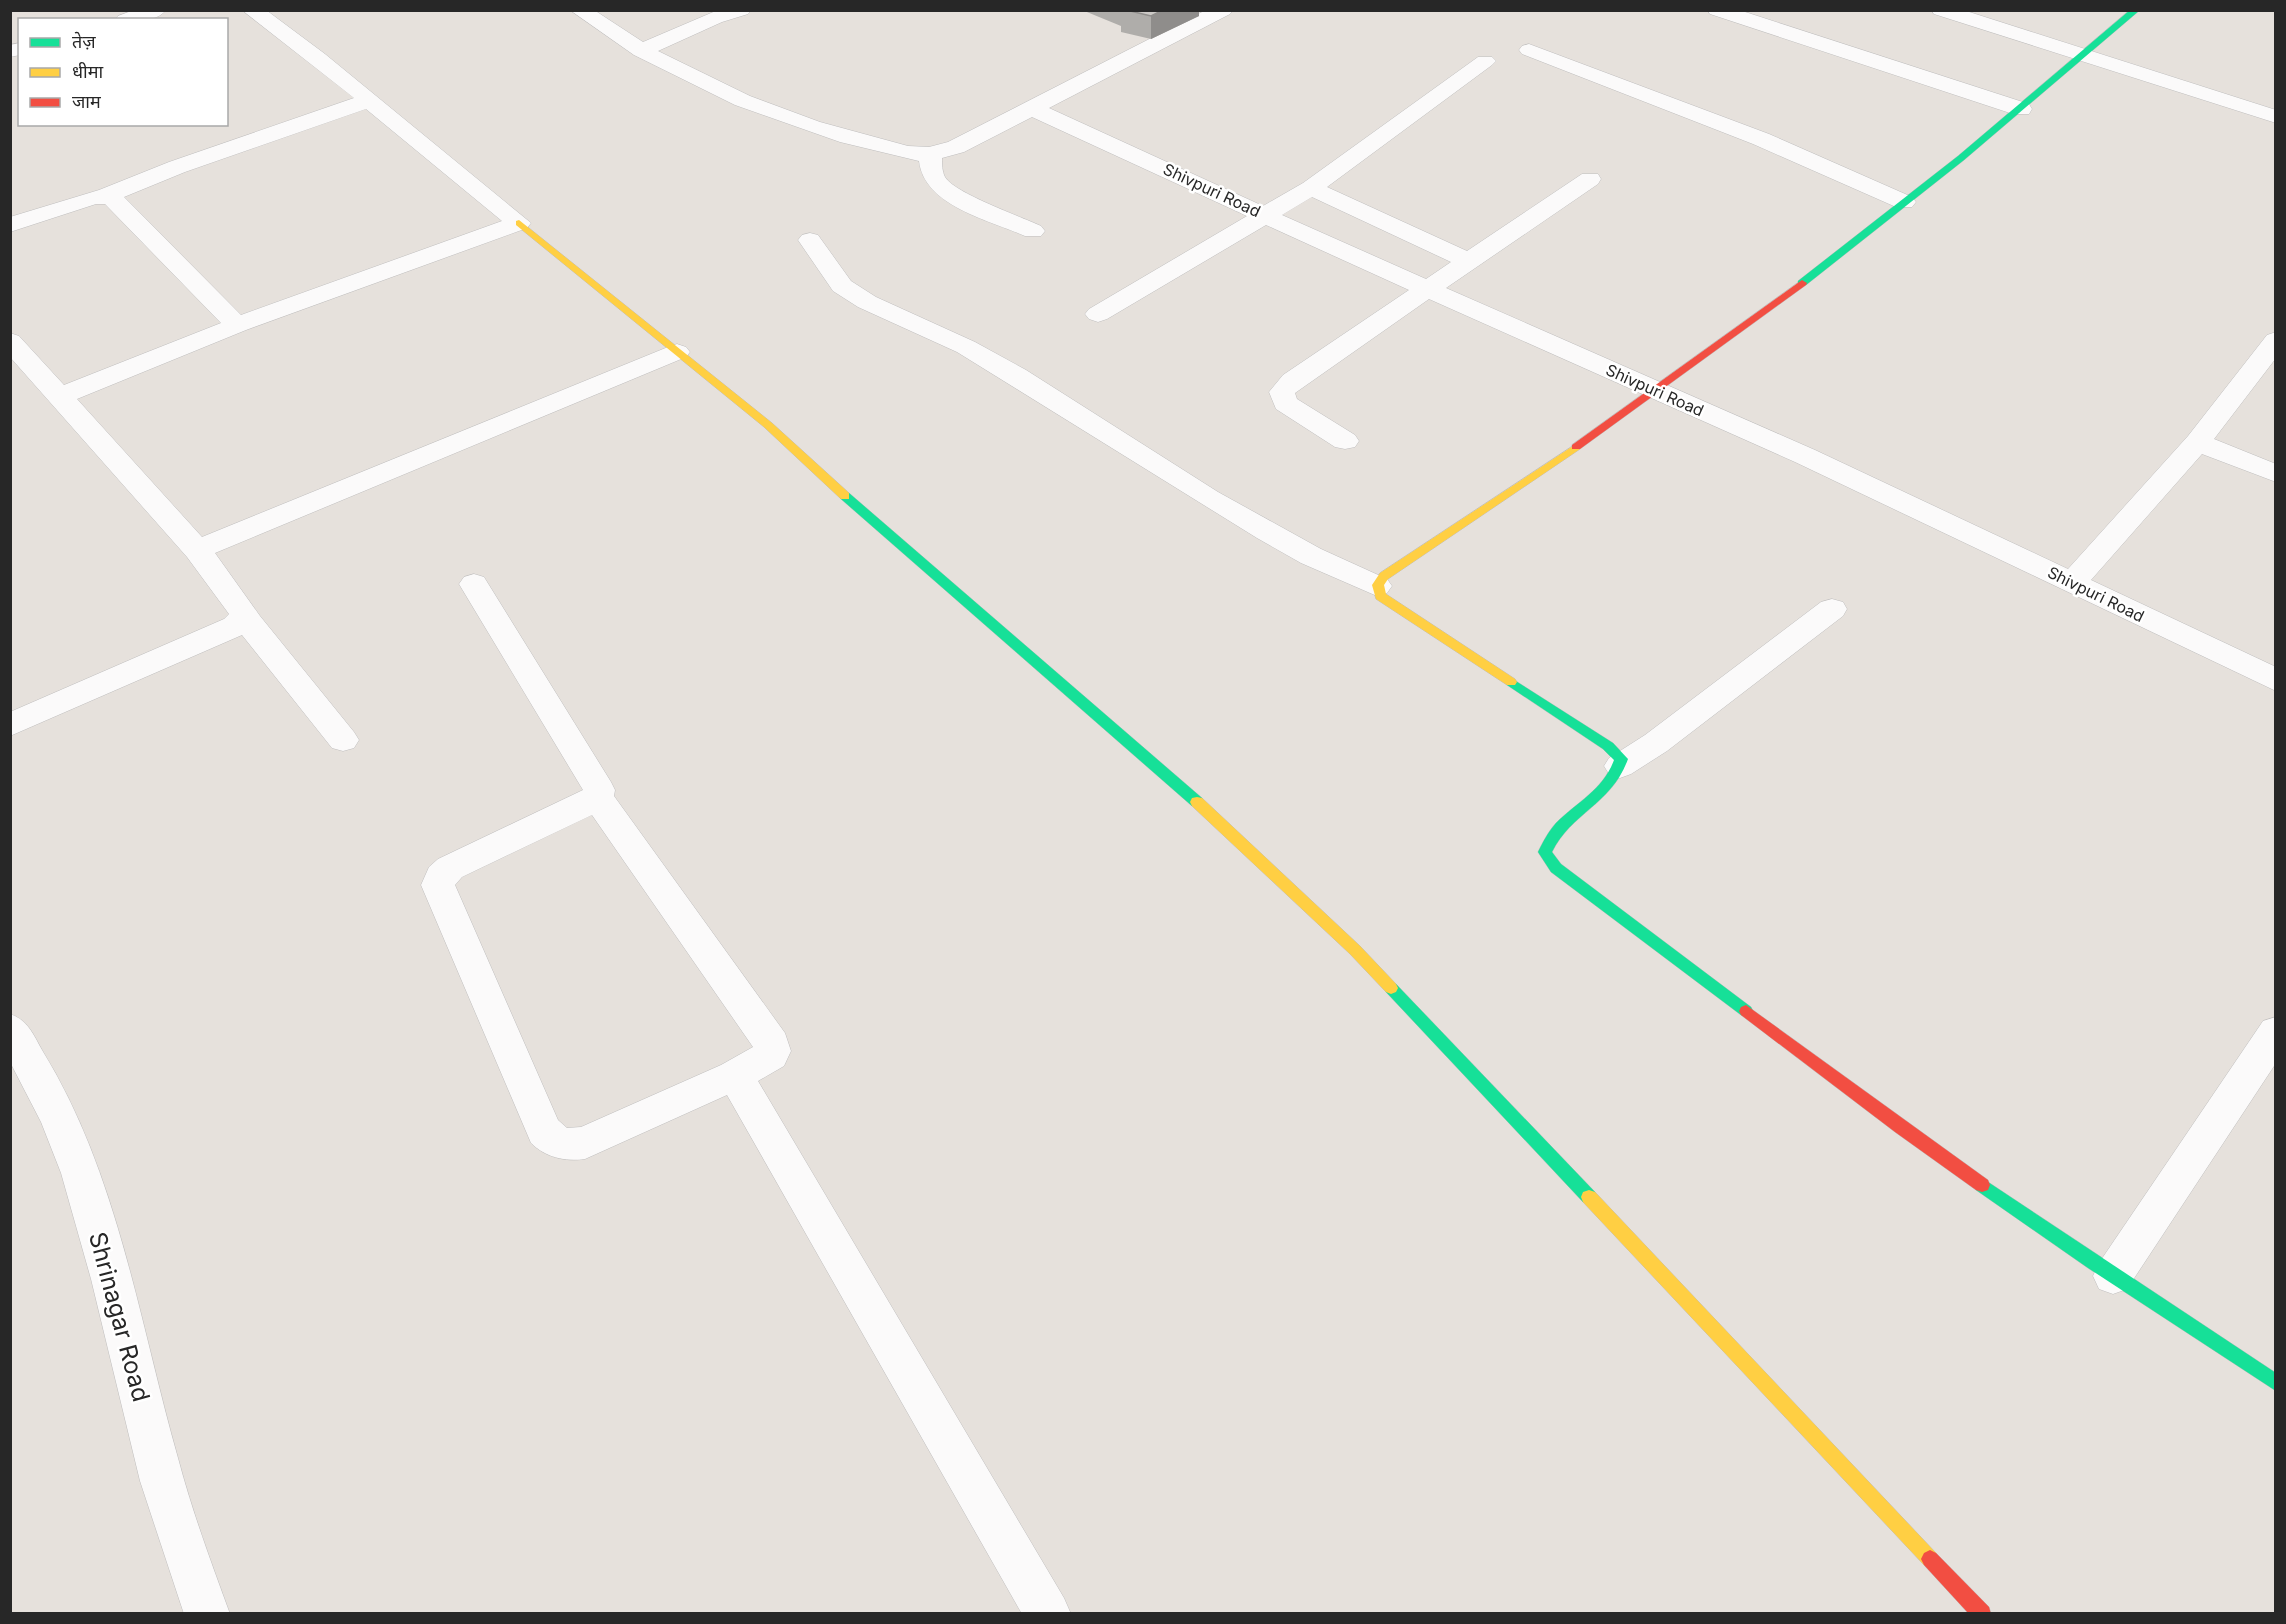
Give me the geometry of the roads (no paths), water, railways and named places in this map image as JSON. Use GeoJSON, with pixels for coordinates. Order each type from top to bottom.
{"type":"FeatureCollection","features":[{"type":"Feature","properties":{"kind":"street"},"geometry":{"type":"LineString","coordinates":[[116,18],[156,10]]}},
{"type":"Feature","properties":{"kind":"street"},"geometry":{"type":"LineString","coordinates":[[252,10],[370,100],[768,425],[862,511],[1204,808],[1355,950],[1982,1614]]}},
{"type":"Feature","properties":{"kind":"street"},"geometry":{"type":"LineString","coordinates":[[580,10],[641,51],[695,81],[820,129],[900,152],[930,154],[956,147],[1223,10]]}},
{"type":"Feature","properties":{"kind":"street"},"geometry":{"type":"LineString","coordinates":[[641,51],[716,18],[741,10]]}},
{"type":"Feature","properties":{"kind":"street"},"geometry":{"type":"LineString","coordinates":[[1717,10],[2021,109]]}},
{"type":"Feature","properties":{"kind":"street"},"geometry":{"type":"LineString","coordinates":[[1941,10],[2276,117]]}},
{"type":"Feature","properties":{"kind":"street"},"geometry":{"type":"LineString","coordinates":[[1377,586],[1384,576],[1657,390],[1904,202],[2021,109],[2136,10]]}},
{"type":"Feature","properties":{"kind":"street"},"geometry":{"type":"LineString","coordinates":[[1770,28],[1788,16]]}},
{"type":"Feature","properties":{"kind":"street"},"geometry":{"type":"LineString","coordinates":[[1529,50],[1761,140],[1904,202]]}},
{"type":"Feature","properties":{"kind":"street"},"geometry":{"type":"LineString","coordinates":[[1098,314],[1311,188],[1485,61]]}},
{"type":"Feature","properties":{"kind":"street"},"geometry":{"type":"LineString","coordinates":[[10,225],[105,196],[177,166],[370,100]]}},
{"type":"Feature","properties":{"kind":"street","name":"Shivpuri Road"},"geometry":{"type":"LineString","coordinates":[[1031,108],[1826,465],[2276,680]]}},
{"type":"Feature","properties":{"kind":"street"},"geometry":{"type":"LineString","coordinates":[[930,154],[932,174],[937,184],[952,194],[1033,231]]}},
{"type":"Feature","properties":{"kind":"street"},"geometry":{"type":"LineString","coordinates":[[1345,441],[1285,403],[1282,392],[1292,381],[1431,289],[1590,179]]}},
{"type":"Feature","properties":{"kind":"street"},"geometry":{"type":"LineString","coordinates":[[1311,188],[1470,262]]}},
{"type":"Feature","properties":{"kind":"street"},"geometry":{"type":"LineString","coordinates":[[105,196],[111,197],[237,325]]}},
{"type":"Feature","properties":{"kind":"street"},"geometry":{"type":"LineString","coordinates":[[61,396],[237,325],[519,223]]}},
{"type":"Feature","properties":{"kind":"street"},"geometry":{"type":"LineString","coordinates":[[810,240],[827,268],[842,286],[867,302],[940,334],[986,358],[1258,527],[1311,556],[1377,586],[1380,596],[1608,746],[1621,759],[1618,776],[1550,837],[1545,852],[1556,868],[1900,1127],[2113,1276],[2276,1383]]}},
{"type":"Feature","properties":{"kind":"street"},"geometry":{"type":"LineString","coordinates":[[2072,583],[2198,442],[2276,340]]}},
{"type":"Feature","properties":{"kind":"street"},"geometry":{"type":"LineString","coordinates":[[10,341],[197,550],[243,612],[245,618],[343,740]]}},
{"type":"Feature","properties":{"kind":"street"},"geometry":{"type":"LineString","coordinates":[[197,550],[677,352]]}},
{"type":"Feature","properties":{"kind":"street"},"geometry":{"type":"LineString","coordinates":[[2198,442],[2276,474]]}},
{"type":"Feature","properties":{"kind":"street"},"geometry":{"type":"LineString","coordinates":[[474,584],[597,786],[597,797],[772,1044],[771,1055],[731,1078],[585,1143],[569,1146],[555,1142],[544,1131],[438,885],[441,876],[450,868],[597,797]]}},
{"type":"Feature","properties":{"kind":"street"},"geometry":{"type":"LineString","coordinates":[[1620,766],[1656,743],[1832,609]]}},
{"type":"Feature","properties":{"kind":"street"},"geometry":{"type":"LineString","coordinates":[[10,725],[235,626],[245,618]]}},
{"type":"Feature","properties":{"kind":"street","name":"Shrinagar Road"},"geometry":{"type":"LineString","coordinates":[[10,1029],[53,1102],[81,1180],[112,1276],[150,1436],[171,1511],[207,1614]]}},
{"type":"Feature","properties":{"kind":"street"},"geometry":{"type":"LineString","coordinates":[[2113,1276],[2276,1032]]}},
{"type":"Feature","properties":{"kind":"street"},"geometry":{"type":"LineString","coordinates":[[731,1078],[740,1084],[1048,1614]]}}]}
